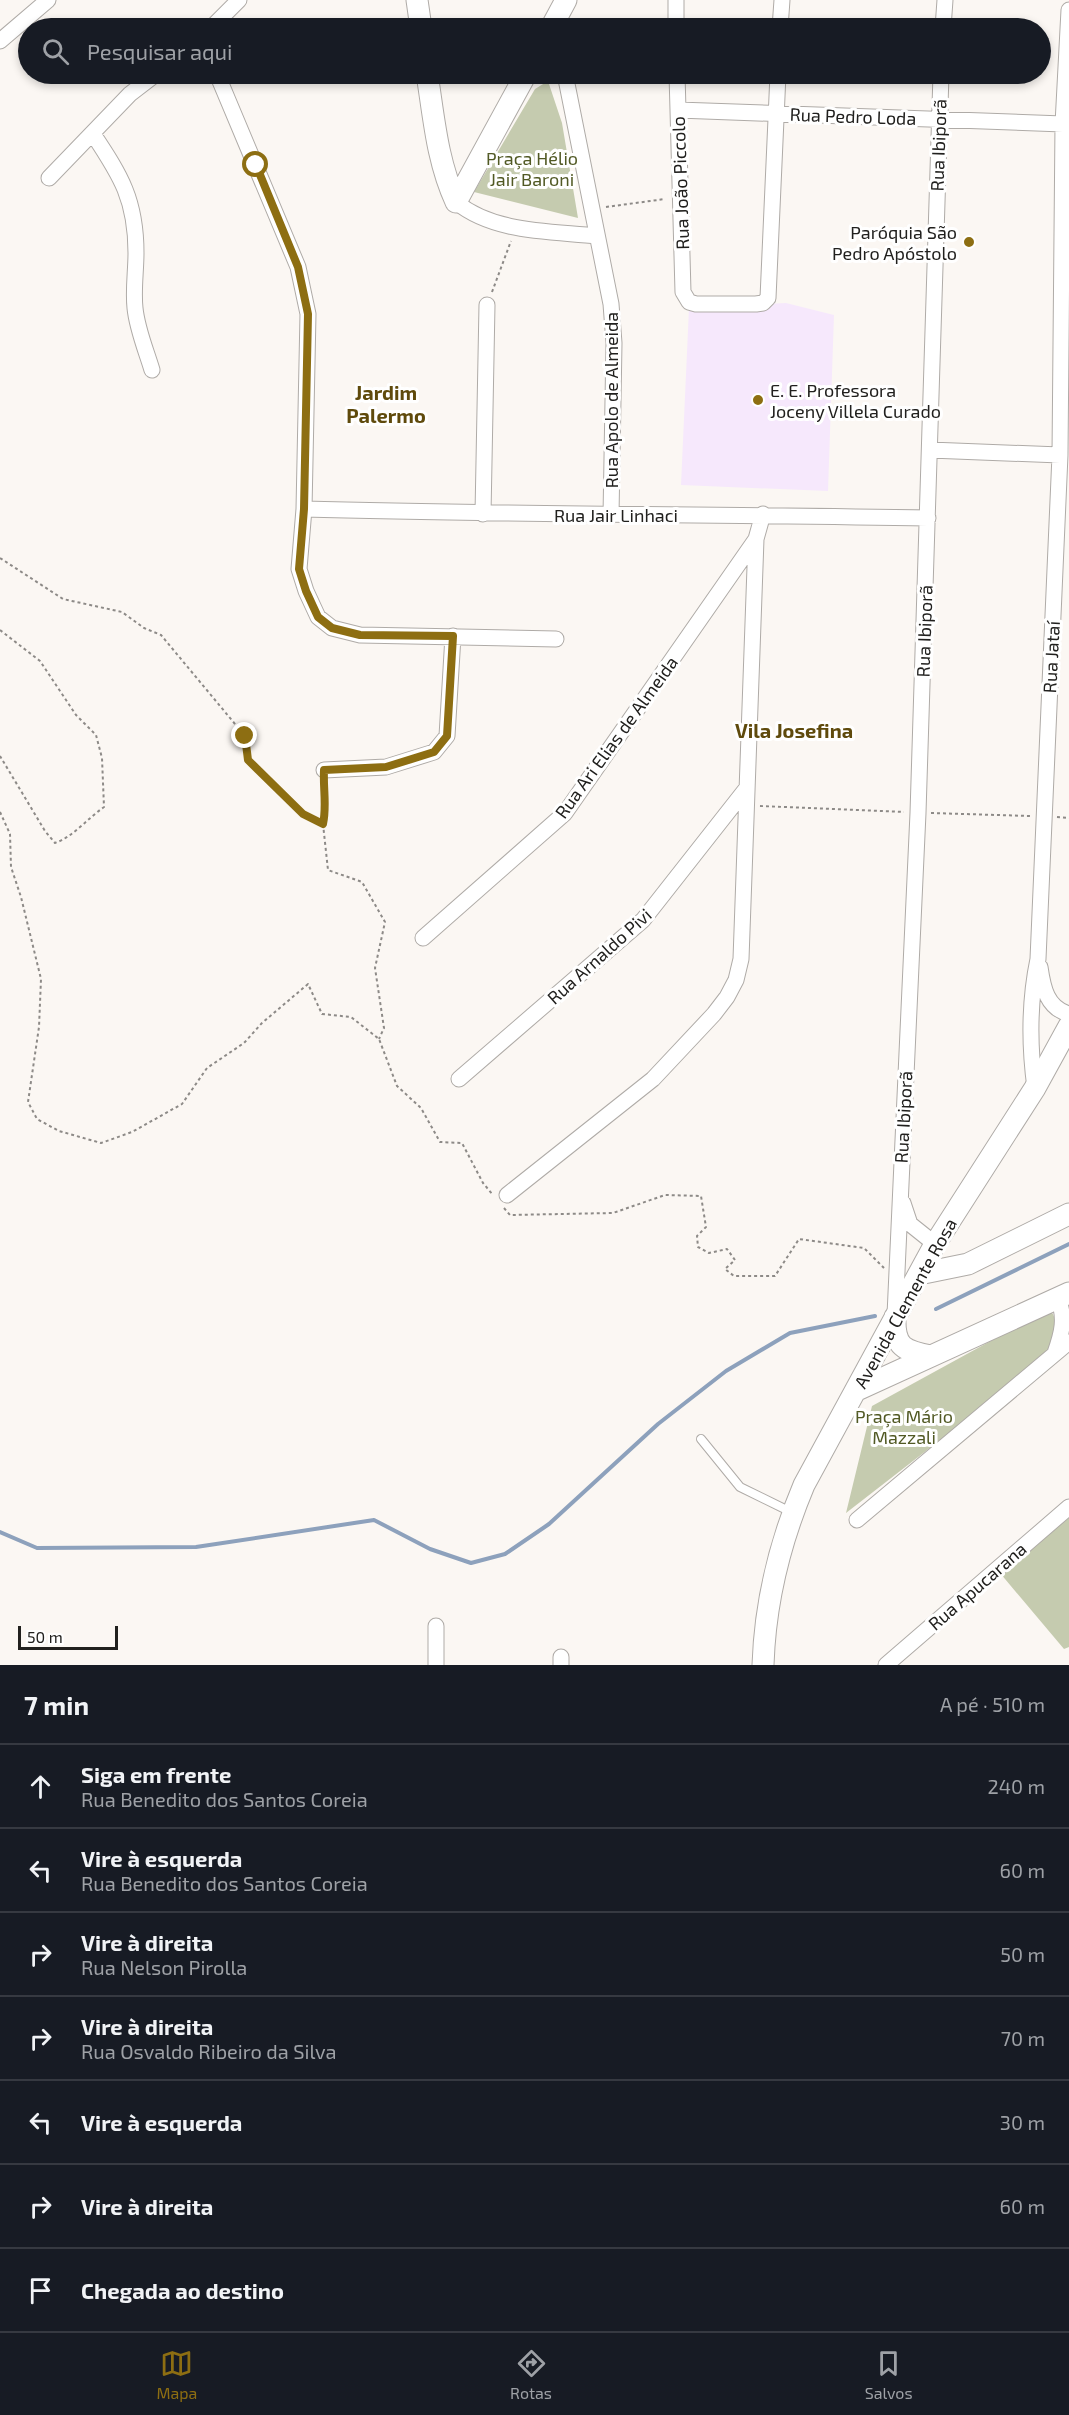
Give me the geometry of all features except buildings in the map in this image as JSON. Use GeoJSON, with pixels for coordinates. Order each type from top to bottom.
{"type":"FeatureCollection","features":[{"type":"Feature","properties":{"kind":"main road"},"geometry":{"type":"LineString","coordinates":[[417,0],[420,18]]}},
{"type":"Feature","properties":{"kind":"main road"},"geometry":{"type":"LineString","coordinates":[[555,18],[566,0]]}},
{"type":"Feature","properties":{"kind":"main road"},"geometry":{"type":"LineString","coordinates":[[429,84],[440,156],[445,177],[456,202]]}},
{"type":"Feature","properties":{"kind":"main road"},"geometry":{"type":"LineString","coordinates":[[456,202],[521,84]]}},
{"type":"Feature","properties":{"kind":"main road","name":"Avenida Clemente Rosa"},"geometry":{"type":"LineString","coordinates":[[763,1665],[768,1611],[775,1571],[792,1512],[804,1485],[935,1244],[1035,1088],[1069,1026]]}},
{"type":"Feature","properties":{"kind":"main road"},"geometry":{"type":"LineString","coordinates":[[919,1274],[968,1264],[1069,1214]]}},
{"type":"Feature","properties":{"kind":"main road"},"geometry":{"type":"LineString","coordinates":[[857,1390],[1063,1295]]}},
{"type":"Feature","properties":{"kind":"main road"},"geometry":{"type":"LineString","coordinates":[[895,1317],[897,1339],[902,1348],[931,1356]]}},
{"type":"Feature","properties":{"kind":"street"},"geometry":{"type":"LineString","coordinates":[[27,18],[48,0]]}},
{"type":"Feature","properties":{"kind":"street"},"geometry":{"type":"LineString","coordinates":[[221,18],[239,0]]}},
{"type":"Feature","properties":{"kind":"street"},"geometry":{"type":"LineString","coordinates":[[676,0],[676,18]]}},
{"type":"Feature","properties":{"kind":"street"},"geometry":{"type":"LineString","coordinates":[[781,18],[782,0]]}},
{"type":"Feature","properties":{"kind":"street"},"geometry":{"type":"LineString","coordinates":[[944,18],[945,0]]}},
{"type":"Feature","properties":{"kind":"street","name":"Rua Jataí"},"geometry":{"type":"LineString","coordinates":[[1035,1088],[1030,1052],[1032,988],[1038,958],[1060,455],[1064,124],[1069,10]]}},
{"type":"Feature","properties":{"kind":"street"},"geometry":{"type":"LineString","coordinates":[[0,41],[18,26]]}},
{"type":"Feature","properties":{"kind":"street"},"geometry":{"type":"LineString","coordinates":[[49,178],[130,94],[143,84]]}},
{"type":"Feature","properties":{"kind":"street"},"geometry":{"type":"LineString","coordinates":[[221,84],[298,267],[304,289],[308,314],[304,509],[299,569],[318,617],[332,628],[360,635],[555,639]]}},
{"type":"Feature","properties":{"kind":"street","name":"Rua Apolo de Almeida"},"geometry":{"type":"LineString","coordinates":[[567,84],[611,304],[614,343],[611,516]]}},
{"type":"Feature","properties":{"kind":"street","name":"Rua João Piccolo"},"geometry":{"type":"LineString","coordinates":[[677,84],[683,292],[689,302],[696,304],[763,303],[768,298],[777,114]]}},
{"type":"Feature","properties":{"kind":"street"},"geometry":{"type":"LineString","coordinates":[[777,114],[778,84]]}},
{"type":"Feature","properties":{"kind":"street","name":"Rua Ibiporã"},"geometry":{"type":"LineString","coordinates":[[895,1317],[918,813],[941,84]]}},
{"type":"Feature","properties":{"kind":"street","name":"Rua Pedro Loda"},"geometry":{"type":"LineString","coordinates":[[678,110],[1064,124]]}},
{"type":"Feature","properties":{"kind":"street"},"geometry":{"type":"LineString","coordinates":[[93,134],[120,173],[130,202],[136,251],[135,310],[152,370]]}},
{"type":"Feature","properties":{"kind":"street"},"geometry":{"type":"LineString","coordinates":[[456,202],[469,213],[486,220],[516,227],[597,236]]}},
{"type":"Feature","properties":{"kind":"street"},"geometry":{"type":"LineString","coordinates":[[483,514],[487,305]]}},
{"type":"Feature","properties":{"kind":"street"},"geometry":{"type":"LineString","coordinates":[[930,450],[1060,455]]}},
{"type":"Feature","properties":{"kind":"street","name":"Rua Jair Linhaci"},"geometry":{"type":"LineString","coordinates":[[304,509],[611,516],[763,514],[928,518]]}},
{"type":"Feature","properties":{"kind":"street"},"geometry":{"type":"LineString","coordinates":[[502,1200],[653,1079],[714,1014],[736,980],[741,959],[756,539],[763,514]]}},
{"type":"Feature","properties":{"kind":"street","name":"Rua Ari Elias de Almeida"},"geometry":{"type":"LineString","coordinates":[[423,938],[565,813],[756,539]]}},
{"type":"Feature","properties":{"kind":"street"},"geometry":{"type":"LineString","coordinates":[[324,770],[386,767],[434,752],[447,736],[453,636]]}},
{"type":"Feature","properties":{"kind":"street","name":"Rua Arnaldo Pivi"},"geometry":{"type":"LineString","coordinates":[[459,1079],[643,920],[746,789]]}},
{"type":"Feature","properties":{"kind":"street"},"geometry":{"type":"LineString","coordinates":[[1038,958],[1044,989],[1053,1006],[1069,1014]]}},
{"type":"Feature","properties":{"kind":"street","name":"Rua Ibiporã"},"geometry":{"type":"LineString","coordinates":[[900,1188],[904,1213],[910,1224],[935,1244]]}},
{"type":"Feature","properties":{"kind":"street"},"geometry":{"type":"LineString","coordinates":[[1055,1354],[1063,1323],[1063,1295]]}},
{"type":"Feature","properties":{"kind":"street"},"geometry":{"type":"LineString","coordinates":[[857,1520],[1069,1342]]}},
{"type":"Feature","properties":{"kind":"street","name":"Rua Apucarana"},"geometry":{"type":"LineString","coordinates":[[886,1665],[1069,1507]]}},
{"type":"Feature","properties":{"kind":"street"},"geometry":{"type":"LineString","coordinates":[[436,1626],[436,1665]]}},
{"type":"Feature","properties":{"kind":"lane"},"geometry":{"type":"LineString","coordinates":[[701,1440],[740,1487],[792,1512]]}},
{"type":"Feature","properties":{"kind":"path"},"geometry":{"type":"LineString","coordinates":[[592,208],[680,197]]}},
{"type":"Feature","properties":{"kind":"path"},"geometry":{"type":"LineString","coordinates":[[487,305],[516,227]]}},
{"type":"Feature","properties":{"kind":"path"},"geometry":{"type":"LineString","coordinates":[[0,558],[63,599],[122,612],[144,628],[161,635],[245,736],[248,760],[303,814],[323,824]]}},
{"type":"Feature","properties":{"kind":"path"},"geometry":{"type":"LineString","coordinates":[[0,630],[39,661],[76,715],[96,735],[102,758],[104,807],[85,821],[67,839],[55,843],[45,831],[0,756]]}},
{"type":"Feature","properties":{"kind":"path"},"geometry":{"type":"LineString","coordinates":[[324,770],[323,795],[326,809],[323,824],[328,870],[363,882],[385,922],[375,968],[384,1028],[379,1040]]}},
{"type":"Feature","properties":{"kind":"path"},"geometry":{"type":"LineString","coordinates":[[0,812],[10,834],[11,867],[21,897],[41,979],[39,1027],[28,1102],[38,1119],[58,1131],[101,1143],[132,1132],[182,1104],[207,1068],[244,1044],[262,1023],[308,984],[322,1014],[351,1017],[379,1040],[397,1086],[421,1108],[440,1142],[462,1143],[483,1183],[502,1200],[510,1215],[613,1213],[665,1195],[701,1196],[706,1227],[697,1236],[698,1247],[709,1253],[727,1249],[735,1260],[725,1269],[734,1276],[775,1276],[799,1239],[864,1248],[896,1281]]}},
{"type":"Feature","properties":{"kind":"shaded area","name":"E. E. Professora Joceny Villela Curado"},"geometry":{"type":"Polygon","coordinates":[[[786,303],[834,315],[828,491],[681,485],[689,308],[786,303]]]}},
{"type":"Feature","properties":{"kind":"green space","name":"Praça Hélio Jair Baroni"},"geometry":{"type":"Polygon","coordinates":[[[543,84],[549,84],[562,123],[578,218],[474,192],[535,89],[543,84]]]}},
{"type":"Feature","properties":{"kind":"green space","name":"Praça Mário Mazzali"},"geometry":{"type":"Polygon","coordinates":[[[1047,1310],[1053,1314],[1061,1336],[1020,1378],[846,1513],[872,1406],[1047,1310]]]}},
{"type":"Feature","properties":{"kind":"green space"},"geometry":{"type":"Polygon","coordinates":[[[1069,1516],[1069,1647],[1064,1649],[1000,1573],[1069,1516]]]}},
{"type":"Feature","properties":{"kind":"waterway"},"geometry":{"type":"LineString","coordinates":[[936,1309],[1069,1244]]}},
{"type":"Feature","properties":{"kind":"waterway"},"geometry":{"type":"LineString","coordinates":[[0,1532],[37,1548],[196,1547],[374,1520],[430,1549],[471,1563],[505,1554],[549,1524],[658,1424],[726,1371],[790,1333],[875,1316]]}},
{"type":"Feature","properties":{"kind":"place","name":"Paróquia São Pedro Apóstolo"},"geometry":{"type":"Point","coordinates":[969,242]}},
{"type":"Feature","properties":{"kind":"place","name":"E. E. Professora Joceny Villela Curado"},"geometry":{"type":"Point","coordinates":[758,400]}},
{"type":"Feature","properties":{"kind":"district","name":"Jardim Palermo"},"geometry":{"type":"Point","coordinates":[386,404]}},
{"type":"Feature","properties":{"kind":"district","name":"Vila Josefina"},"geometry":{"type":"Point","coordinates":[794,730]}},
{"type":"Feature","properties":{"kind":"route"},"geometry":{"type":"LineString","coordinates":[[245,736],[248,760],[303,814],[323,824],[326,809],[323,795],[324,770],[386,767],[434,752],[447,736],[453,636],[360,635],[332,628],[318,617],[306,591],[299,569],[304,509],[308,314],[298,267],[256,165]]}}]}
